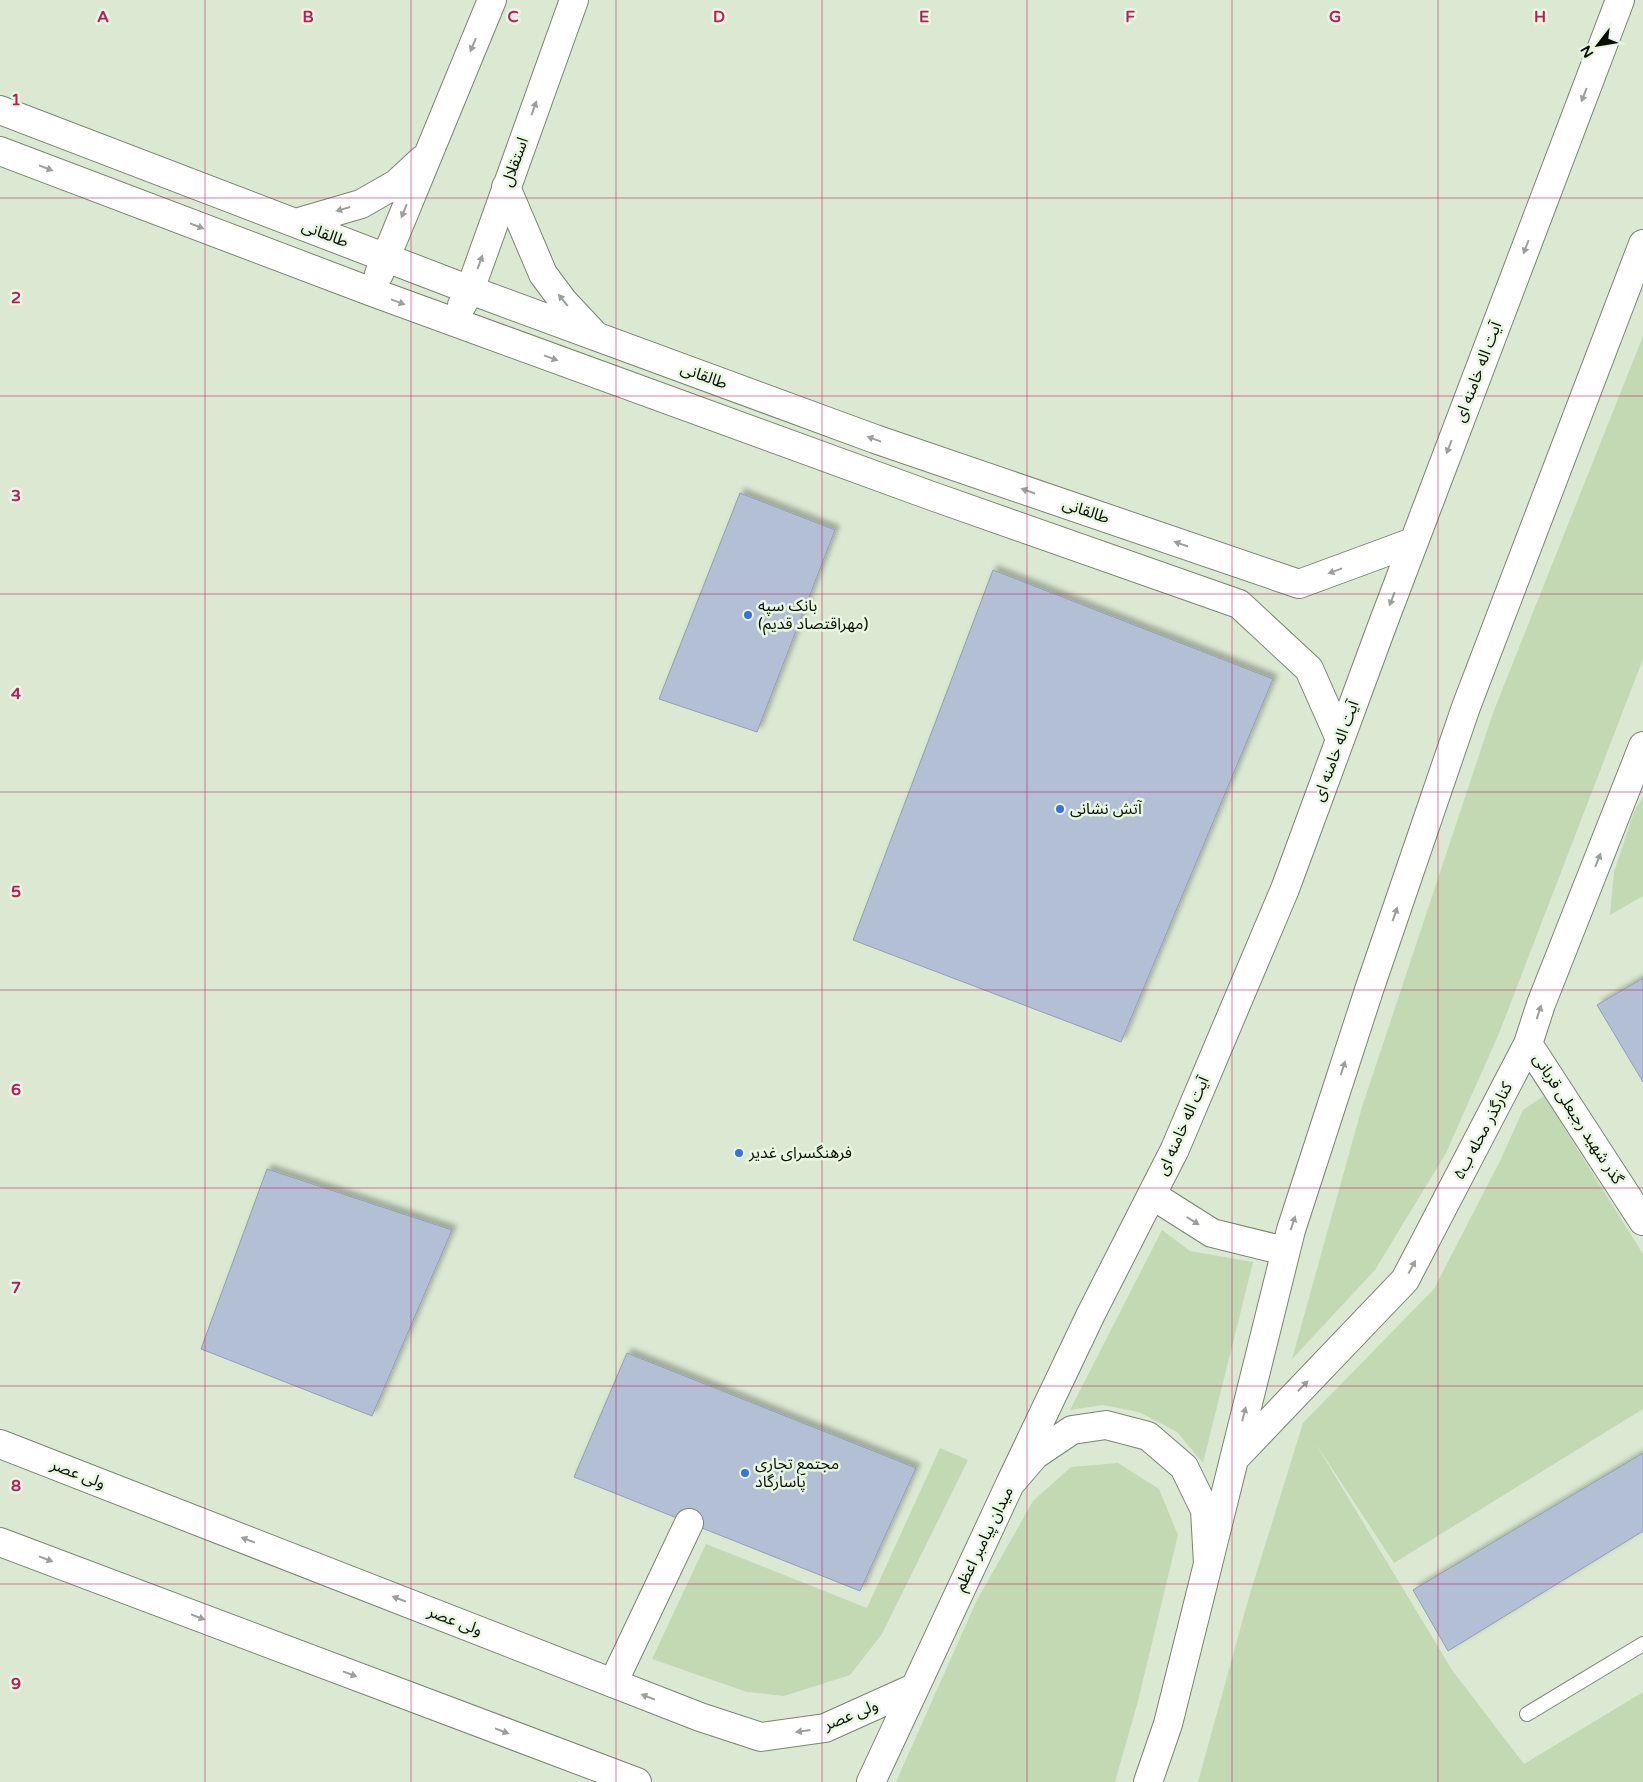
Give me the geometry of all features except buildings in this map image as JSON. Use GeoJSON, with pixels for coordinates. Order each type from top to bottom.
{"type":"FeatureCollection","features":[{"type":"Feature","properties":{"kind":"main road"},"geometry":{"type":"LineString","coordinates":[[372,292],[492,0]]}},
{"type":"Feature","properties":{"kind":"main road","name":"استقلال"},"geometry":{"type":"LineString","coordinates":[[454,322],[470,290],[574,0]]}},
{"type":"Feature","properties":{"kind":"main road","name":"آیت اله خامنه ای"},"geometry":{"type":"LineString","coordinates":[[1010,1484],[1091,1314],[1175,1149],[1285,889],[1413,542],[1620,0]]}},
{"type":"Feature","properties":{"kind":"main road","name":"طالقانی"},"geometry":{"type":"LineString","coordinates":[[0,110],[470,290],[875,439],[1298,584],[1413,542]]}},
{"type":"Feature","properties":{"kind":"main road"},"geometry":{"type":"LineString","coordinates":[[0,151],[454,322],[929,495],[1239,604],[1309,669],[1340,738]]}},
{"type":"Feature","properties":{"kind":"main road"},"geometry":{"type":"LineString","coordinates":[[296,223],[361,204],[396,184],[427,155]]}},
{"type":"Feature","properties":{"kind":"main road"},"geometry":{"type":"LineString","coordinates":[[506,187],[543,274],[563,301],[596,336]]}},
{"type":"Feature","properties":{"kind":"main road"},"geometry":{"type":"LineString","coordinates":[[1208,1564],[1290,1230],[1369,990],[1466,707],[1643,244]]}},
{"type":"Feature","properties":{"kind":"main road","name":"کنارگذر محله ب۵"},"geometry":{"type":"LineString","coordinates":[[1233,1460],[1405,1280],[1528,1044],[1541,1004],[1643,746]]}},
{"type":"Feature","properties":{"kind":"main road","name":"گذر شهید رجبعلی قربانی"},"geometry":{"type":"LineString","coordinates":[[1528,1044],[1643,1220]]}},
{"type":"Feature","properties":{"kind":"main road"},"geometry":{"type":"LineString","coordinates":[[1152,1195],[1212,1233],[1285,1251]]}},
{"type":"Feature","properties":{"kind":"main road","name":"میدان پیامبر اعظم"},"geometry":{"type":"LineString","coordinates":[[870,1782],[1010,1484],[1035,1455],[1072,1430],[1106,1425],[1148,1436],[1184,1467],[1205,1510],[1208,1564],[1168,1724],[1148,1782]]}},
{"type":"Feature","properties":{"kind":"main road","name":"ولی عصر"},"geometry":{"type":"LineString","coordinates":[[0,1444],[700,1717],[761,1737],[825,1728],[914,1688]]}},
{"type":"Feature","properties":{"kind":"main road"},"geometry":{"type":"LineString","coordinates":[[613,1683],[689,1523]]}},
{"type":"Feature","properties":{"kind":"main road"},"geometry":{"type":"LineString","coordinates":[[0,1542],[637,1782]]}},
{"type":"Feature","properties":{"kind":"main road"},"geometry":{"type":"LineString","coordinates":[[1162,1742],[1165,1782]]}},
{"type":"Feature","properties":{"kind":"lane"},"geometry":{"type":"LineString","coordinates":[[1527,1714],[1643,1644]]}},
{"type":"Feature","properties":{"kind":"green space"},"geometry":{"type":"Polygon","coordinates":[[[1643,336],[1643,659],[1500,1031],[1446,1153],[1375,1270],[1292,1359],[1362,1107],[1493,713],[1643,336]]]}},
{"type":"Feature","properties":{"kind":"green space"},"geometry":{"type":"Polygon","coordinates":[[[1643,797],[1643,896],[1610,915],[1614,872],[1634,812],[1643,797]]]}},
{"type":"Feature","properties":{"kind":"green space"},"geometry":{"type":"Polygon","coordinates":[[[1544,1096],[1643,1254],[1643,1409],[1394,1563],[1314,1441],[1452,1670],[1524,1764],[1643,1692],[1643,1782],[1198,1782],[1249,1597],[1303,1423],[1434,1289],[1501,1159],[1523,1110],[1544,1096]]]}},
{"type":"Feature","properties":{"kind":"green space"},"geometry":{"type":"Polygon","coordinates":[[[1162,1230],[1190,1251],[1253,1262],[1203,1463],[1177,1432],[1139,1412],[1103,1405],[1070,1410],[1162,1230]]]}},
{"type":"Feature","properties":{"kind":"green space"},"geometry":{"type":"Polygon","coordinates":[[[940,1448],[968,1460],[882,1634],[850,1675],[784,1696],[747,1692],[652,1659],[706,1544],[867,1608],[940,1448]]]}},
{"type":"Feature","properties":{"kind":"green space"},"geometry":{"type":"Polygon","coordinates":[[[1118,1463],[1159,1489],[1178,1535],[1138,1701],[1115,1782],[896,1782],[976,1602],[1033,1501],[1071,1467],[1118,1463]]]}},
{"type":"Feature","properties":{"kind":"place","name":"بانک سپه (مهراقتصاد قدیم)"},"geometry":{"type":"Point","coordinates":[748,615]}},
{"type":"Feature","properties":{"kind":"place","name":"آتش نشانی"},"geometry":{"type":"Point","coordinates":[1060,809]}},
{"type":"Feature","properties":{"kind":"place","name":"فرهنگسرای غدیر"},"geometry":{"type":"Point","coordinates":[739,1153]}},
{"type":"Feature","properties":{"kind":"place","name":"مجتمع تجاری پاسارگاد"},"geometry":{"type":"Point","coordinates":[745,1473]}}]}
